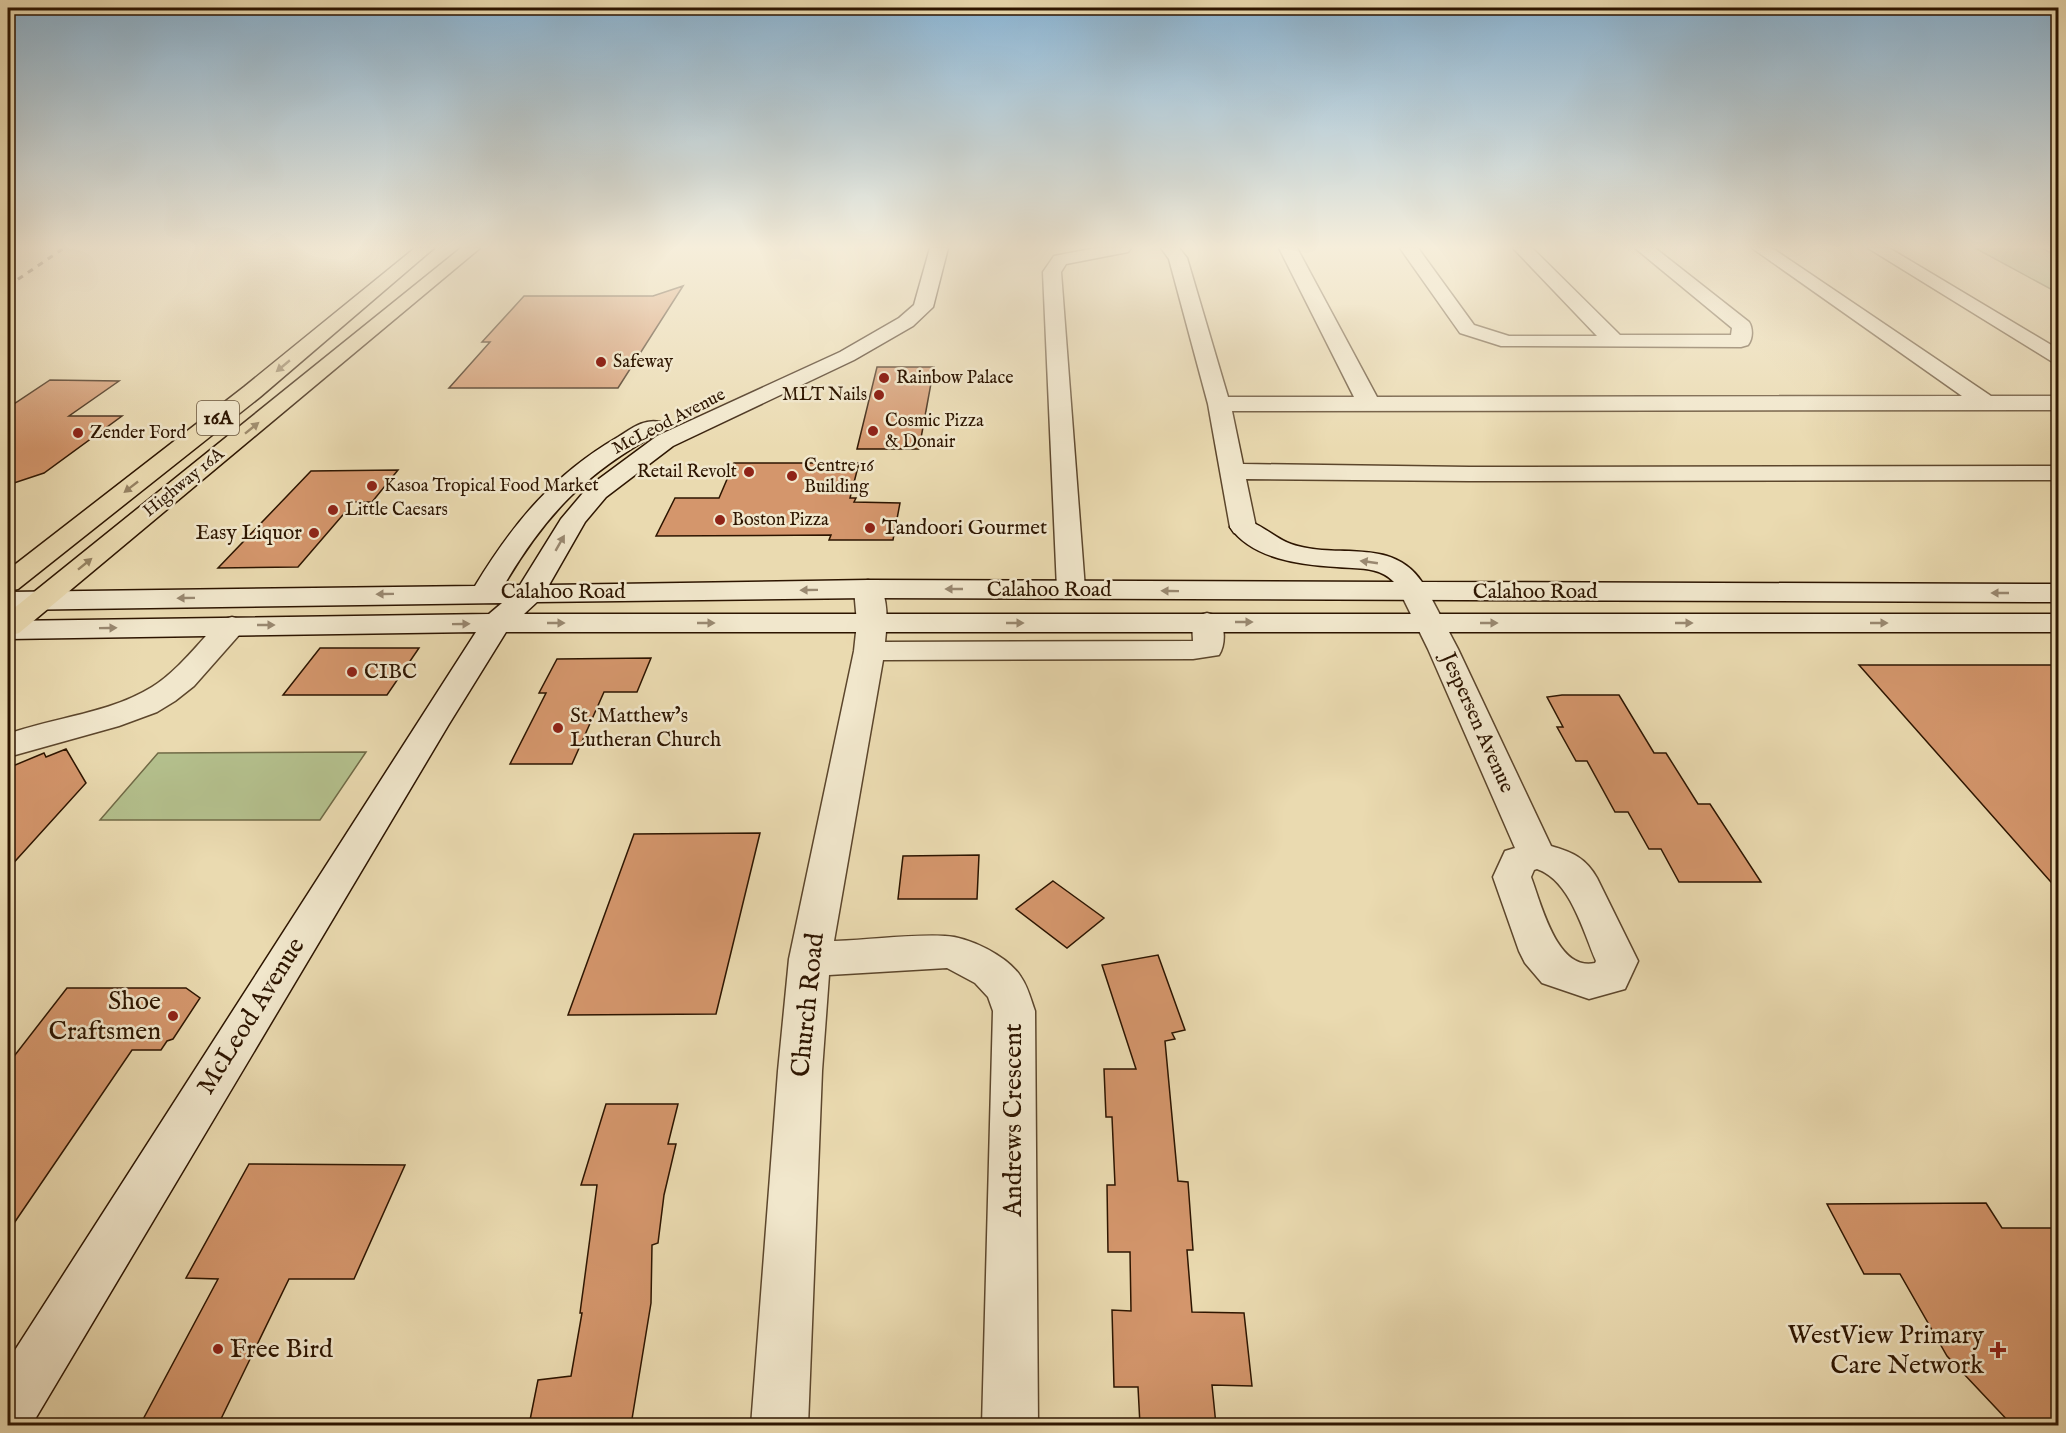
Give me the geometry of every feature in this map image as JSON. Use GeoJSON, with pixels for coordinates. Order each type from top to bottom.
{"type":"FeatureCollection","features":[{"type":"Feature","properties":{"kind":"main road","name":"Highway 16A"},"geometry":{"type":"LineString","coordinates":[[8,583],[252,392],[345,315]]}},
{"type":"Feature","properties":{"kind":"main road","name":"Highway 16A"},"geometry":{"type":"LineString","coordinates":[[8,629],[39,601],[389,315]]}},
{"type":"Feature","properties":{"kind":"street","name":"McLeod Avenue"},"geometry":{"type":"LineString","coordinates":[[485,593],[532,520],[555,494],[585,468],[663,422],[865,330],[889,315]]}},
{"type":"Feature","properties":{"kind":"street","name":"McLeod Avenue"},"geometry":{"type":"LineString","coordinates":[[8,1411],[347,861],[497,623],[530,593],[574,519],[597,492],[642,456],[691,428],[847,356],[906,322],[914,315]]}},
{"type":"Feature","properties":{"kind":"street"},"geometry":{"type":"LineString","coordinates":[[1055,315],[1071,590]]}},
{"type":"Feature","properties":{"kind":"street"},"geometry":{"type":"LineString","coordinates":[[1194,315],[1219,404],[1233,471],[1457,474],[2058,473]]}},
{"type":"Feature","properties":{"kind":"street"},"geometry":{"type":"LineString","coordinates":[[1322,315],[1368,404]]}},
{"type":"Feature","properties":{"kind":"street"},"geometry":{"type":"LineString","coordinates":[[1457,315],[1467,329],[1508,342],[1741,341],[1742,326],[1728,315]]}},
{"type":"Feature","properties":{"kind":"street"},"geometry":{"type":"LineString","coordinates":[[1588,315],[1613,340]]}},
{"type":"Feature","properties":{"kind":"street"},"geometry":{"type":"LineString","coordinates":[[1858,315],[1986,403]]}},
{"type":"Feature","properties":{"kind":"street"},"geometry":{"type":"LineString","coordinates":[[1988,315],[2058,357]]}},
{"type":"Feature","properties":{"kind":"street"},"geometry":{"type":"LineString","coordinates":[[1219,404],[2058,403]]}},
{"type":"Feature","properties":{"kind":"street","name":"Jespersen Avenue"},"geometry":{"type":"LineString","coordinates":[[1233,471],[1243,527],[1258,541],[1279,551],[1300,556],[1367,561],[1392,566],[1401,572],[1430,622],[1537,855]]}},
{"type":"Feature","properties":{"kind":"street","name":"Calahoo Road"},"geometry":{"type":"LineString","coordinates":[[8,601],[485,593],[868,590],[2058,593]]}},
{"type":"Feature","properties":{"kind":"street","name":"Church Road"},"geometry":{"type":"LineString","coordinates":[[778,1425],[800,1071],[810,959],[871,637],[868,590]]}},
{"type":"Feature","properties":{"kind":"street"},"geometry":{"type":"LineString","coordinates":[[485,593],[497,623]]}},
{"type":"Feature","properties":{"kind":"street","name":"Calahoo Road"},"geometry":{"type":"LineString","coordinates":[[8,629],[497,623],[1193,650],[1208,648],[1207,622],[2058,623]]}},
{"type":"Feature","properties":{"kind":"street"},"geometry":{"type":"LineString","coordinates":[[8,746],[107,719],[146,704],[177,684],[232,626]]}},
{"type":"Feature","properties":{"kind":"street","name":"Andrews Crescent"},"geometry":{"type":"LineString","coordinates":[[810,959],[947,952],[969,959],[990,971],[1006,988],[1014,1011],[1010,1425]]}},
{"type":"Feature","properties":{"kind":"green space"},"geometry":{"type":"Polygon","coordinates":[[[366,752],[320,820],[100,820],[158,753],[366,752]]]}},
{"type":"Feature","properties":{"kind":"building"},"geometry":{"type":"Polygon","coordinates":[[[507,315],[665,315],[618,388],[449,388],[490,342],[482,342],[507,315]]]}},
{"type":"Feature","properties":{"kind":"building"},"geometry":{"type":"Polygon","coordinates":[[[877,367],[934,367],[919,449],[857,449],[877,367]]]}},
{"type":"Feature","properties":{"kind":"building"},"geometry":{"type":"Polygon","coordinates":[[[50,380],[119,381],[69,416],[122,416],[44,473],[8,485],[8,408],[50,380]]]}},
{"type":"Feature","properties":{"kind":"building"},"geometry":{"type":"Polygon","coordinates":[[[734,463],[859,463],[850,498],[856,498],[854,502],[900,503],[893,540],[829,540],[831,535],[656,536],[675,498],[719,498],[734,463]]]}},
{"type":"Feature","properties":{"kind":"building"},"geometry":{"type":"Polygon","coordinates":[[[398,470],[372,502],[354,502],[298,567],[218,568],[311,471],[398,470]]]}},
{"type":"Feature","properties":{"kind":"building","name":"CIBC"},"geometry":{"type":"Polygon","coordinates":[[[320,648],[419,648],[387,695],[283,695],[320,648]]]}},
{"type":"Feature","properties":{"kind":"building","name":"St. Matthew’s Lutheran Church"},"geometry":{"type":"Polygon","coordinates":[[[651,658],[637,692],[604,692],[572,764],[510,764],[546,693],[539,693],[557,659],[651,658]]]}},
{"type":"Feature","properties":{"kind":"building"},"geometry":{"type":"Polygon","coordinates":[[[1859,665],[2058,665],[2058,890],[1859,665]]]}},
{"type":"Feature","properties":{"kind":"building"},"geometry":{"type":"Polygon","coordinates":[[[1619,695],[1654,753],[1666,753],[1698,804],[1710,804],[1761,882],[1679,882],[1661,849],[1649,849],[1628,812],[1615,812],[1587,761],[1576,761],[1557,727],[1563,727],[1547,697],[1619,695]]]}},
{"type":"Feature","properties":{"kind":"building"},"geometry":{"type":"Polygon","coordinates":[[[66,749],[86,783],[8,869],[8,768],[44,753],[46,757],[66,749]]]}},
{"type":"Feature","properties":{"kind":"building"},"geometry":{"type":"Polygon","coordinates":[[[760,833],[716,1014],[568,1015],[634,834],[760,833]]]}},
{"type":"Feature","properties":{"kind":"building"},"geometry":{"type":"Polygon","coordinates":[[[979,855],[977,899],[898,899],[903,856],[979,855]]]}},
{"type":"Feature","properties":{"kind":"building"},"geometry":{"type":"Polygon","coordinates":[[[1053,881],[1104,918],[1067,948],[1016,909],[1053,881]]]}},
{"type":"Feature","properties":{"kind":"building"},"geometry":{"type":"Polygon","coordinates":[[[1158,955],[1185,1030],[1172,1033],[1175,1039],[1165,1041],[1178,1181],[1188,1182],[1193,1250],[1187,1250],[1192,1312],[1244,1313],[1252,1386],[1212,1385],[1216,1425],[1140,1425],[1138,1387],[1114,1387],[1112,1310],[1131,1311],[1130,1252],[1108,1252],[1107,1185],[1115,1185],[1112,1117],[1106,1117],[1104,1069],[1136,1069],[1102,965],[1158,955]]]}},
{"type":"Feature","properties":{"kind":"building"},"geometry":{"type":"Polygon","coordinates":[[[67,988],[186,988],[200,998],[173,1039],[167,1041],[161,1050],[132,1050],[8,1232],[8,1064],[67,988]]]}},
{"type":"Feature","properties":{"kind":"building"},"geometry":{"type":"Polygon","coordinates":[[[606,1104],[678,1104],[668,1144],[676,1144],[664,1195],[658,1243],[652,1245],[651,1303],[631,1425],[529,1425],[538,1380],[571,1376],[582,1313],[580,1313],[597,1185],[581,1185],[606,1104]]]}},
{"type":"Feature","properties":{"kind":"building"},"geometry":{"type":"Polygon","coordinates":[[[249,1164],[405,1165],[354,1279],[289,1279],[218,1425],[140,1425],[218,1279],[186,1278],[249,1164]]]}},
{"type":"Feature","properties":{"kind":"building"},"geometry":{"type":"Polygon","coordinates":[[[1986,1203],[2002,1228],[2058,1228],[2058,1425],[2012,1425],[1947,1356],[1900,1274],[1864,1274],[1827,1204],[1986,1203]]]}},
{"type":"Feature","properties":{"kind":"place","name":"Safeway"},"geometry":{"type":"Point","coordinates":[601,362]}},
{"type":"Feature","properties":{"kind":"place","name":"Rainbow Palace"},"geometry":{"type":"Point","coordinates":[884,378]}},
{"type":"Feature","properties":{"kind":"place","name":"MLT Nails"},"geometry":{"type":"Point","coordinates":[879,395]}},
{"type":"Feature","properties":{"kind":"place","name":"Cosmic Pizza & Donair"},"geometry":{"type":"Point","coordinates":[873,431]}},
{"type":"Feature","properties":{"kind":"place","name":"Zender Ford"},"geometry":{"type":"Point","coordinates":[78,433]}},
{"type":"Feature","properties":{"kind":"place","name":"Retail Revolt"},"geometry":{"type":"Point","coordinates":[749,472]}},
{"type":"Feature","properties":{"kind":"place","name":"Centre 16 Building"},"geometry":{"type":"Point","coordinates":[792,476]}},
{"type":"Feature","properties":{"kind":"place","name":"Kasoa Tropical Food Market"},"geometry":{"type":"Point","coordinates":[372,486]}},
{"type":"Feature","properties":{"kind":"place","name":"Little Caesars"},"geometry":{"type":"Point","coordinates":[333,510]}},
{"type":"Feature","properties":{"kind":"place","name":"Boston Pizza"},"geometry":{"type":"Point","coordinates":[720,520]}},
{"type":"Feature","properties":{"kind":"place","name":"Tandoori Gourmet"},"geometry":{"type":"Point","coordinates":[870,528]}},
{"type":"Feature","properties":{"kind":"place","name":"Easy Liquor"},"geometry":{"type":"Point","coordinates":[314,533]}},
{"type":"Feature","properties":{"kind":"place","name":"CIBC"},"geometry":{"type":"Point","coordinates":[352,672]}},
{"type":"Feature","properties":{"kind":"place","name":"St. Matthew’s Lutheran Church"},"geometry":{"type":"Point","coordinates":[558,728]}},
{"type":"Feature","properties":{"kind":"place","name":"Shoe Craftsmen"},"geometry":{"type":"Point","coordinates":[173,1016]}},
{"type":"Feature","properties":{"kind":"place","name":"Free Bird"},"geometry":{"type":"Point","coordinates":[218,1349]}},
{"type":"Feature","properties":{"kind":"place","name":"WestView Primary Care Network"},"geometry":{"type":"Point","coordinates":[1998,1350]}}]}
